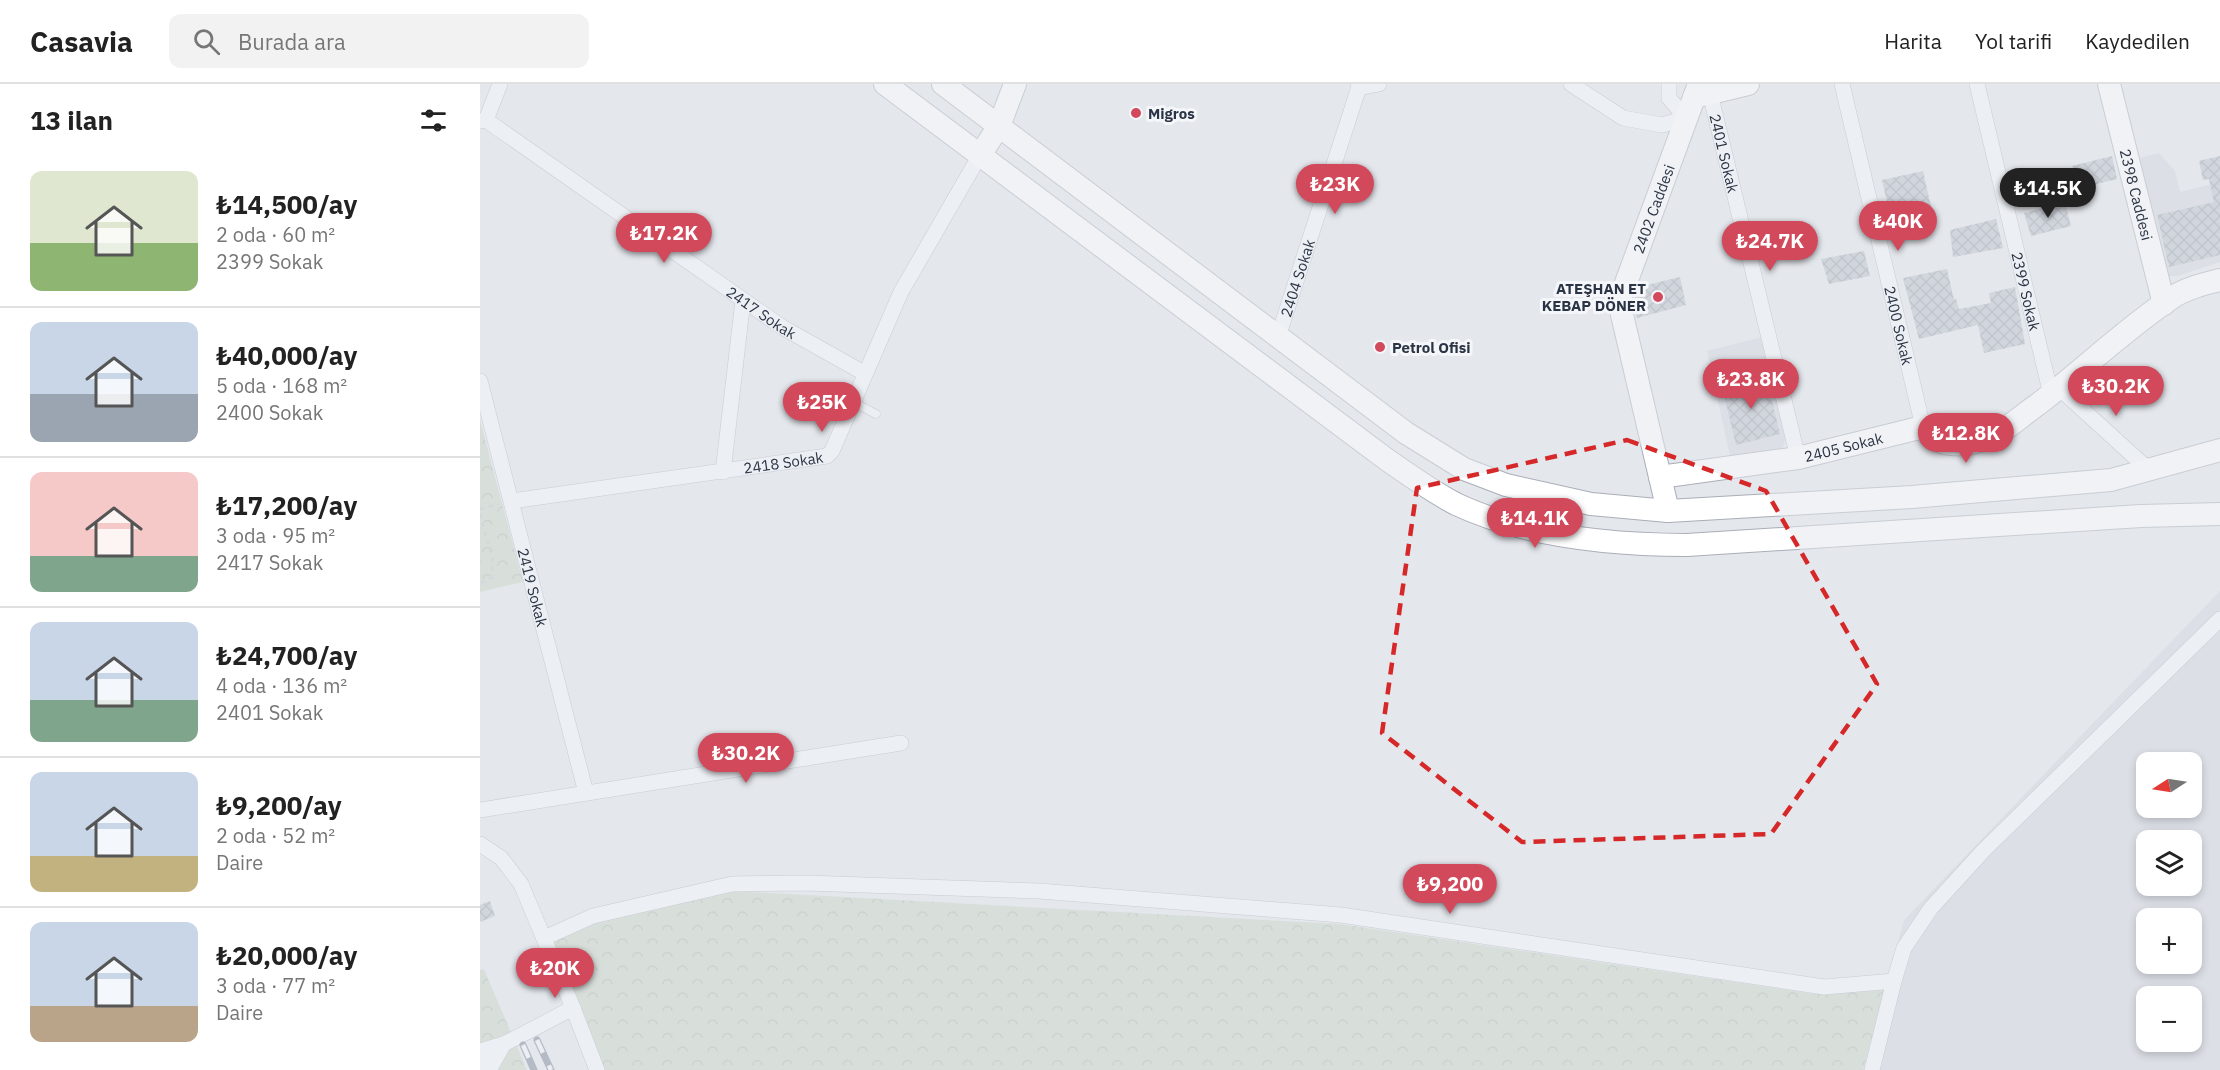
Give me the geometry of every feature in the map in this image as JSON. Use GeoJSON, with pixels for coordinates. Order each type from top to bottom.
{"type":"FeatureCollection","features":[{"type":"Feature","properties":{"kind":"main road"},"geometry":{"type":"LineString","coordinates":[[885,84],[1386,459],[1436,493],[1493,518],[1542,530],[1613,542],[1686,545],[2141,516],[2220,514]]}},
{"type":"Feature","properties":{"kind":"main road"},"geometry":{"type":"LineString","coordinates":[[943,84],[1406,433],[1464,469],[1506,485],[1564,500],[1668,511],[1924,496],[2111,480],[2220,450]]}},
{"type":"Feature","properties":{"kind":"main road"},"geometry":{"type":"LineString","coordinates":[[980,155],[999,126],[1015,84]]}},
{"type":"Feature","properties":{"kind":"main road"},"geometry":{"type":"LineString","coordinates":[[1701,92],[1748,84]]}},
{"type":"Feature","properties":{"kind":"main road","name":"2398 Caddesi"},"geometry":{"type":"LineString","coordinates":[[2109,84],[2164,304]]}},
{"type":"Feature","properties":{"kind":"main road","name":"2402 Caddesi"},"geometry":{"type":"LineString","coordinates":[[1668,511],[1619,302],[1686,118],[1701,92]]}},
{"type":"Feature","properties":{"kind":"main road"},"geometry":{"type":"LineString","coordinates":[[1923,427],[1932,439],[1940,443],[1976,442],[1999,433],[2164,304],[2187,289],[2220,280]]}},
{"type":"Feature","properties":{"kind":"main road","name":"2405 Sokak"},"geometry":{"type":"LineString","coordinates":[[1660,477],[1798,458],[1923,427]]}},
{"type":"Feature","properties":{"kind":"street","name":"2417 Sokak"},"geometry":{"type":"LineString","coordinates":[[500,84],[483,121],[782,327],[864,373]]}},
{"type":"Feature","properties":{"kind":"street"},"geometry":{"type":"LineString","coordinates":[[1359,86],[1378,84]]}},
{"type":"Feature","properties":{"kind":"street"},"geometry":{"type":"LineString","coordinates":[[1570,84],[1623,118],[1662,125],[1686,118],[1670,98],[1670,84]]}},
{"type":"Feature","properties":{"kind":"street","name":"2400 Sokak"},"geometry":{"type":"LineString","coordinates":[[1842,84],[1923,427]]}},
{"type":"Feature","properties":{"kind":"street","name":"2399 Sokak"},"geometry":{"type":"LineString","coordinates":[[1977,84],[2055,391]]}},
{"type":"Feature","properties":{"kind":"street","name":"2404 Sokak"},"geometry":{"type":"LineString","coordinates":[[1278,337],[1359,86]]}},
{"type":"Feature","properties":{"kind":"street","name":"2401 Sokak"},"geometry":{"type":"LineString","coordinates":[[1701,92],[1798,458]]}},
{"type":"Feature","properties":{"kind":"street","name":"2418 Sokak"},"geometry":{"type":"LineString","coordinates":[[512,501],[827,456],[832,451],[901,292],[980,155]]}},
{"type":"Feature","properties":{"kind":"street"},"geometry":{"type":"LineString","coordinates":[[723,472],[743,300]]}},
{"type":"Feature","properties":{"kind":"street","name":"2419 Sokak"},"geometry":{"type":"LineString","coordinates":[[480,381],[586,793]]}},
{"type":"Feature","properties":{"kind":"street"},"geometry":{"type":"LineString","coordinates":[[2055,391],[2150,471]]}},
{"type":"Feature","properties":{"kind":"street"},"geometry":{"type":"LineString","coordinates":[[1872,1070],[1904,948],[1931,908],[1983,851],[2220,619]]}},
{"type":"Feature","properties":{"kind":"street"},"geometry":{"type":"LineString","coordinates":[[480,810],[901,743]]}},
{"type":"Feature","properties":{"kind":"street"},"geometry":{"type":"LineString","coordinates":[[480,844],[501,858],[521,885],[597,1070]]}},
{"type":"Feature","properties":{"kind":"street"},"geometry":{"type":"LineString","coordinates":[[544,938],[593,916],[732,884],[806,883],[1039,891],[1341,915],[1824,987],[1894,981]]}},
{"type":"Feature","properties":{"kind":"street"},"geometry":{"type":"LineString","coordinates":[[489,1070],[504,1044],[573,1008]]}},
{"type":"Feature","properties":{"kind":"lane"},"geometry":{"type":"LineString","coordinates":[[852,401],[876,414]]}},
{"type":"Feature","properties":{"kind":"path"},"geometry":{"type":"LineString","coordinates":[[480,514],[493,562],[491,577],[480,584]]}},
{"type":"Feature","properties":{"kind":"path"},"geometry":{"type":"LineString","coordinates":[[480,560],[480,567]]}},
{"type":"Feature","properties":{"kind":"highlighted area"},"geometry":{"type":"Polygon","coordinates":[[[1627,440],[1766,491],[1877,684],[1771,834],[1522,842],[1382,733],[1417,488],[1627,440]]]}},
{"type":"Feature","properties":{"kind":"shaded area"},"geometry":{"type":"Polygon","coordinates":[[[2159,153],[2175,171],[2180,192],[2220,182],[2220,262],[2177,276],[2164,276],[2135,159],[2159,153]]]}},
{"type":"Feature","properties":{"kind":"shaded area"},"geometry":{"type":"Polygon","coordinates":[[[1762,337],[1786,438],[1782,450],[1730,456],[1707,351],[1762,337]]]}},
{"type":"Feature","properties":{"kind":"shaded area"},"geometry":{"type":"Polygon","coordinates":[[[2220,591],[2220,1070],[1863,1070],[1904,920],[2220,591]]]}},
{"type":"Feature","properties":{"kind":"green space"},"geometry":{"type":"Polygon","coordinates":[[[480,420],[523,582],[480,592],[480,420]]]}},
{"type":"Feature","properties":{"kind":"green space"},"geometry":{"type":"Polygon","coordinates":[[[733,891],[1340,924],[1815,994],[1887,984],[1863,1070],[602,1070],[551,940],[595,920],[733,891]]]}},
{"type":"Feature","properties":{"kind":"green space"},"geometry":{"type":"Polygon","coordinates":[[[484,969],[527,1070],[480,1070],[480,970],[484,969]]]}},
{"type":"Feature","properties":{"kind":"building"},"geometry":{"type":"Polygon","coordinates":[[[2112,156],[2117,179],[2077,189],[2072,166],[2112,156]]]}},
{"type":"Feature","properties":{"kind":"building"},"geometry":{"type":"Polygon","coordinates":[[[2220,156],[2220,255],[2169,267],[2157,215],[2214,202],[2209,179],[2203,180],[2199,161],[2220,156]]]}},
{"type":"Feature","properties":{"kind":"building"},"geometry":{"type":"Polygon","coordinates":[[[1923,171],[1934,220],[1893,229],[1882,180],[1923,171]]]}},
{"type":"Feature","properties":{"kind":"building"},"geometry":{"type":"Polygon","coordinates":[[[2065,203],[2071,226],[2031,236],[2024,213],[2065,203]]]}},
{"type":"Feature","properties":{"kind":"building"},"geometry":{"type":"Polygon","coordinates":[[[1996,219],[2003,248],[1953,257],[1950,230],[1996,219]]]}},
{"type":"Feature","properties":{"kind":"building"},"geometry":{"type":"Polygon","coordinates":[[[1864,251],[1870,276],[1829,284],[1821,259],[1864,251]]]}},
{"type":"Feature","properties":{"kind":"building"},"geometry":{"type":"Polygon","coordinates":[[[1947,269],[1954,300],[1956,299],[1959,309],[1991,303],[1989,293],[2015,287],[2025,344],[1984,353],[1978,325],[1919,339],[1903,278],[1947,269]]]}},
{"type":"Feature","properties":{"kind":"building","name":"ATEŞHAN ET KEBAP DÖNER"},"geometry":{"type":"Polygon","coordinates":[[[1680,277],[1686,305],[1637,318],[1633,303],[1639,287],[1680,277]]]}},
{"type":"Feature","properties":{"kind":"building"},"geometry":{"type":"Polygon","coordinates":[[[1766,376],[1780,434],[1736,445],[1722,387],[1766,376]]]}},
{"type":"Feature","properties":{"kind":"building"},"geometry":{"type":"Polygon","coordinates":[[[490,901],[495,916],[480,922],[480,905],[490,901]]]}},
{"type":"Feature","properties":{"kind":"railway"},"geometry":{"type":"LineString","coordinates":[[537,1040],[551,1070]]}},
{"type":"Feature","properties":{"kind":"railway"},"geometry":{"type":"LineString","coordinates":[[523,1045],[534,1070]]}},
{"type":"Feature","properties":{"kind":"place","name":"Migros"},"geometry":{"type":"Point","coordinates":[1136,113]}},
{"type":"Feature","properties":{"kind":"place","name":"ATEŞHAN ET KEBAP DÖNER"},"geometry":{"type":"Point","coordinates":[1658,297]}},
{"type":"Feature","properties":{"kind":"place","name":"Petrol Ofisi"},"geometry":{"type":"Point","coordinates":[1380,347]}}]}
